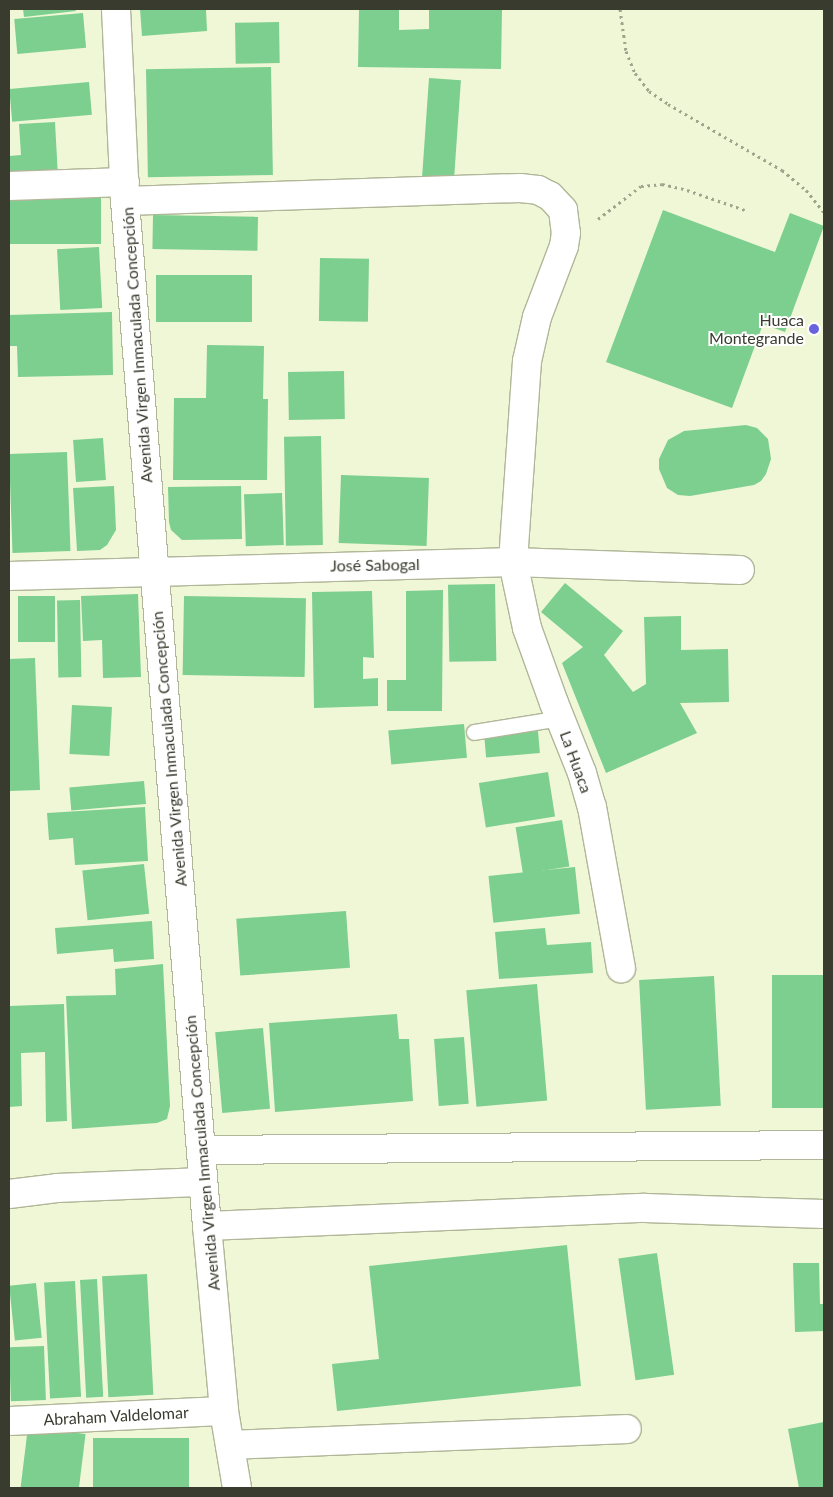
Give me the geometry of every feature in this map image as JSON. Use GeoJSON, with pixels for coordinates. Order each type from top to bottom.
{"type":"FeatureCollection","features":[{"type":"Feature","properties":{"kind":"street","name":"Avenida Virgen Inmaculada Concepción"},"geometry":{"type":"LineString","coordinates":[[116,9],[125,192],[203,1182],[224,1411],[237,1488]]}},
{"type":"Feature","properties":{"kind":"street","name":"La Huaca"},"geometry":{"type":"LineString","coordinates":[[9,186],[125,192],[520,188],[538,190],[558,202],[566,217],[564,246],[537,317],[530,344],[522,406],[513,562],[527,628],[582,773],[592,807],[620,968]]}},
{"type":"Feature","properties":{"kind":"street","name":"José Sabogal"},"geometry":{"type":"LineString","coordinates":[[9,576],[513,562],[740,570]]}},
{"type":"Feature","properties":{"kind":"street"},"geometry":{"type":"LineString","coordinates":[[201,1150],[824,1145]]}},
{"type":"Feature","properties":{"kind":"street"},"geometry":{"type":"LineString","coordinates":[[9,1194],[57,1188],[203,1182]]}},
{"type":"Feature","properties":{"kind":"street"},"geometry":{"type":"LineString","coordinates":[[207,1226],[645,1208],[824,1214]]}},
{"type":"Feature","properties":{"kind":"street","name":"Abraham Valdelomar"},"geometry":{"type":"LineString","coordinates":[[9,1422],[224,1411]]}},
{"type":"Feature","properties":{"kind":"street"},"geometry":{"type":"LineString","coordinates":[[230,1445],[627,1429]]}},
{"type":"Feature","properties":{"kind":"lane"},"geometry":{"type":"LineString","coordinates":[[474,732],[560,718]]}},
{"type":"Feature","properties":{"kind":"path"},"geometry":{"type":"LineString","coordinates":[[620,9],[626,51],[635,73],[649,90],[668,104],[782,170],[806,190],[824,212]]}},
{"type":"Feature","properties":{"kind":"path"},"geometry":{"type":"LineString","coordinates":[[564,246],[640,186],[672,186],[745,210]]}},
{"type":"Feature","properties":{"kind":"building"},"geometry":{"type":"Polygon","coordinates":[[[23,9],[75,9],[76,11],[24,17],[23,9]]]}},
{"type":"Feature","properties":{"kind":"building"},"geometry":{"type":"Polygon","coordinates":[[[140,9],[206,9],[207,31],[142,36],[140,9]]]}},
{"type":"Feature","properties":{"kind":"building"},"geometry":{"type":"Polygon","coordinates":[[[359,9],[399,9],[399,30],[429,29],[429,9],[502,9],[501,69],[358,67],[359,9]]]}},
{"type":"Feature","properties":{"kind":"building"},"geometry":{"type":"Polygon","coordinates":[[[83,13],[86,48],[17,54],[14,19],[83,13]]]}},
{"type":"Feature","properties":{"kind":"building"},"geometry":{"type":"Polygon","coordinates":[[[279,22],[280,63],[236,64],[235,23],[279,22]]]}},
{"type":"Feature","properties":{"kind":"building"},"geometry":{"type":"Polygon","coordinates":[[[271,67],[273,175],[148,177],[146,69],[271,67]]]}},
{"type":"Feature","properties":{"kind":"building"},"geometry":{"type":"Polygon","coordinates":[[[429,78],[461,80],[454,182],[422,180],[429,78]]]}},
{"type":"Feature","properties":{"kind":"building"},"geometry":{"type":"Polygon","coordinates":[[[89,82],[92,115],[12,122],[9,89],[89,82]]]}},
{"type":"Feature","properties":{"kind":"building"},"geometry":{"type":"Polygon","coordinates":[[[55,122],[58,177],[9,180],[9,156],[21,155],[19,124],[55,122]]]}},
{"type":"Feature","properties":{"kind":"building"},"geometry":{"type":"Polygon","coordinates":[[[9,195],[101,195],[101,244],[9,244],[9,195]]]}},
{"type":"Feature","properties":{"kind":"building"},"geometry":{"type":"Polygon","coordinates":[[[663,210],[775,252],[790,213],[824,226],[785,332],[763,324],[732,408],[606,362],[663,210]]]}},
{"type":"Feature","properties":{"kind":"building"},"geometry":{"type":"Polygon","coordinates":[[[153,215],[258,217],[257,251],[152,249],[153,215]]]}},
{"type":"Feature","properties":{"kind":"building"},"geometry":{"type":"Polygon","coordinates":[[[99,247],[102,308],[60,310],[57,249],[99,247]]]}},
{"type":"Feature","properties":{"kind":"building"},"geometry":{"type":"Polygon","coordinates":[[[320,258],[369,259],[368,322],[319,321],[320,258]]]}},
{"type":"Feature","properties":{"kind":"building"},"geometry":{"type":"Polygon","coordinates":[[[156,275],[252,275],[252,322],[156,322],[156,275]]]}},
{"type":"Feature","properties":{"kind":"building"},"geometry":{"type":"Polygon","coordinates":[[[112,312],[113,375],[18,377],[17,346],[9,346],[9,315],[112,312]]]}},
{"type":"Feature","properties":{"kind":"building"},"geometry":{"type":"Polygon","coordinates":[[[207,345],[264,346],[263,399],[268,399],[267,480],[173,480],[174,398],[206,398],[207,345]]]}},
{"type":"Feature","properties":{"kind":"building"},"geometry":{"type":"Polygon","coordinates":[[[344,371],[345,419],[289,420],[288,372],[344,371]]]}},
{"type":"Feature","properties":{"kind":"building"},"geometry":{"type":"Polygon","coordinates":[[[746,425],[757,428],[768,439],[771,459],[766,474],[761,481],[754,485],[690,496],[678,495],[667,488],[659,469],[659,459],[668,440],[684,431],[746,425]]]}},
{"type":"Feature","properties":{"kind":"building"},"geometry":{"type":"Polygon","coordinates":[[[321,436],[323,545],[286,546],[284,437],[321,436]]]}},
{"type":"Feature","properties":{"kind":"building"},"geometry":{"type":"Polygon","coordinates":[[[103,438],[106,480],[76,482],[73,440],[103,438]]]}},
{"type":"Feature","properties":{"kind":"building"},"geometry":{"type":"Polygon","coordinates":[[[67,452],[70,551],[12,553],[9,454],[67,452]]]}},
{"type":"Feature","properties":{"kind":"building"},"geometry":{"type":"Polygon","coordinates":[[[341,475],[429,478],[427,546],[339,543],[341,475]]]}},
{"type":"Feature","properties":{"kind":"building"},"geometry":{"type":"Polygon","coordinates":[[[114,486],[116,530],[107,545],[100,550],[77,551],[73,488],[114,486]]]}},
{"type":"Feature","properties":{"kind":"building"},"geometry":{"type":"Polygon","coordinates":[[[241,486],[242,539],[182,540],[171,530],[168,487],[241,486]]]}},
{"type":"Feature","properties":{"kind":"building"},"geometry":{"type":"Polygon","coordinates":[[[282,493],[284,545],[246,546],[244,494],[282,493]]]}},
{"type":"Feature","properties":{"kind":"building"},"geometry":{"type":"Polygon","coordinates":[[[565,583],[623,631],[604,655],[633,692],[646,684],[644,617],[681,616],[681,650],[728,649],[729,702],[680,703],[697,733],[606,773],[562,663],[583,647],[541,612],[565,583]]]}},
{"type":"Feature","properties":{"kind":"building"},"geometry":{"type":"Polygon","coordinates":[[[495,584],[496,661],[449,662],[448,585],[495,584]]]}},
{"type":"Feature","properties":{"kind":"building"},"geometry":{"type":"Polygon","coordinates":[[[443,590],[442,711],[387,711],[387,680],[406,680],[406,591],[443,590]]]}},
{"type":"Feature","properties":{"kind":"building"},"geometry":{"type":"Polygon","coordinates":[[[372,591],[374,658],[363,657],[363,679],[378,678],[378,706],[314,708],[312,592],[372,591]]]}},
{"type":"Feature","properties":{"kind":"building"},"geometry":{"type":"Polygon","coordinates":[[[138,594],[141,677],[103,678],[102,640],[83,641],[81,596],[138,594]]]}},
{"type":"Feature","properties":{"kind":"building"},"geometry":{"type":"Polygon","coordinates":[[[18,596],[55,596],[55,642],[18,642],[18,596]]]}},
{"type":"Feature","properties":{"kind":"building"},"geometry":{"type":"Polygon","coordinates":[[[184,596],[306,598],[305,677],[183,675],[184,596]]]}},
{"type":"Feature","properties":{"kind":"building"},"geometry":{"type":"Polygon","coordinates":[[[57,600],[80,600],[81,677],[58,677],[57,600]]]}},
{"type":"Feature","properties":{"kind":"building"},"geometry":{"type":"Polygon","coordinates":[[[35,658],[40,790],[9,791],[9,659],[35,658]]]}},
{"type":"Feature","properties":{"kind":"building"},"geometry":{"type":"Polygon","coordinates":[[[72,705],[112,707],[109,756],[69,754],[72,705]]]}},
{"type":"Feature","properties":{"kind":"building"},"geometry":{"type":"Polygon","coordinates":[[[464,724],[467,758],[391,764],[388,731],[464,724]]]}},
{"type":"Feature","properties":{"kind":"building"},"geometry":{"type":"Polygon","coordinates":[[[538,731],[540,753],[486,758],[484,736],[538,731]]]}},
{"type":"Feature","properties":{"kind":"building"},"geometry":{"type":"Polygon","coordinates":[[[548,772],[555,816],[486,827],[479,783],[548,772]]]}},
{"type":"Feature","properties":{"kind":"building"},"geometry":{"type":"Polygon","coordinates":[[[144,781],[146,804],[71,810],[69,788],[144,781]]]}},
{"type":"Feature","properties":{"kind":"building"},"geometry":{"type":"Polygon","coordinates":[[[145,807],[148,861],[75,865],[73,838],[49,840],[47,813],[145,807]]]}},
{"type":"Feature","properties":{"kind":"building"},"geometry":{"type":"Polygon","coordinates":[[[562,820],[569,866],[523,874],[516,827],[562,820]]]}},
{"type":"Feature","properties":{"kind":"building"},"geometry":{"type":"Polygon","coordinates":[[[144,864],[149,914],[88,920],[82,870],[144,864]]]}},
{"type":"Feature","properties":{"kind":"building"},"geometry":{"type":"Polygon","coordinates":[[[575,867],[580,914],[493,923],[488,876],[575,867]]]}},
{"type":"Feature","properties":{"kind":"building"},"geometry":{"type":"Polygon","coordinates":[[[346,911],[350,968],[240,976],[236,919],[346,911]]]}},
{"type":"Feature","properties":{"kind":"building"},"geometry":{"type":"Polygon","coordinates":[[[152,921],[154,959],[114,962],[113,949],[57,954],[55,928],[152,921]]]}},
{"type":"Feature","properties":{"kind":"building"},"geometry":{"type":"Polygon","coordinates":[[[545,928],[547,945],[591,942],[593,973],[499,979],[495,932],[545,928]]]}},
{"type":"Feature","properties":{"kind":"building"},"geometry":{"type":"Polygon","coordinates":[[[163,964],[170,1106],[167,1119],[157,1123],[72,1129],[66,996],[116,995],[115,969],[163,964]]]}},
{"type":"Feature","properties":{"kind":"building"},"geometry":{"type":"Polygon","coordinates":[[[772,975],[824,975],[824,1108],[772,1108],[772,975]]]}},
{"type":"Feature","properties":{"kind":"building"},"geometry":{"type":"Polygon","coordinates":[[[714,976],[721,1106],[646,1110],[639,980],[714,976]]]}},
{"type":"Feature","properties":{"kind":"building"},"geometry":{"type":"Polygon","coordinates":[[[537,984],[547,1101],[476,1107],[466,990],[537,984]]]}},
{"type":"Feature","properties":{"kind":"building"},"geometry":{"type":"Polygon","coordinates":[[[64,1004],[67,1121],[46,1122],[45,1052],[21,1053],[22,1106],[9,1107],[9,1006],[64,1004]]]}},
{"type":"Feature","properties":{"kind":"building"},"geometry":{"type":"Polygon","coordinates":[[[397,1014],[399,1039],[409,1039],[413,1101],[275,1112],[269,1023],[397,1014]]]}},
{"type":"Feature","properties":{"kind":"building"},"geometry":{"type":"Polygon","coordinates":[[[263,1028],[270,1109],[222,1113],[215,1032],[263,1028]]]}},
{"type":"Feature","properties":{"kind":"building"},"geometry":{"type":"Polygon","coordinates":[[[464,1037],[469,1104],[439,1106],[434,1039],[464,1037]]]}},
{"type":"Feature","properties":{"kind":"building"},"geometry":{"type":"Polygon","coordinates":[[[567,1245],[581,1386],[337,1411],[332,1364],[379,1359],[369,1266],[567,1245]]]}},
{"type":"Feature","properties":{"kind":"building"},"geometry":{"type":"Polygon","coordinates":[[[657,1253],[674,1375],[635,1380],[618,1258],[657,1253]]]}},
{"type":"Feature","properties":{"kind":"building"},"geometry":{"type":"Polygon","coordinates":[[[793,1263],[819,1263],[820,1304],[824,1304],[824,1331],[795,1332],[793,1263]]]}},
{"type":"Feature","properties":{"kind":"building"},"geometry":{"type":"Polygon","coordinates":[[[147,1274],[153,1395],[108,1397],[102,1276],[147,1274]]]}},
{"type":"Feature","properties":{"kind":"building"},"geometry":{"type":"Polygon","coordinates":[[[97,1279],[103,1397],[86,1398],[80,1280],[97,1279]]]}},
{"type":"Feature","properties":{"kind":"building"},"geometry":{"type":"Polygon","coordinates":[[[75,1281],[81,1397],[50,1398],[44,1283],[75,1281]]]}},
{"type":"Feature","properties":{"kind":"building"},"geometry":{"type":"Polygon","coordinates":[[[36,1283],[42,1338],[15,1341],[9,1286],[36,1283]]]}},
{"type":"Feature","properties":{"kind":"building"},"geometry":{"type":"Polygon","coordinates":[[[44,1346],[46,1400],[11,1401],[9,1347],[44,1346]]]}},
{"type":"Feature","properties":{"kind":"building"},"geometry":{"type":"Polygon","coordinates":[[[824,1422],[824,1488],[799,1488],[788,1429],[824,1422]]]}},
{"type":"Feature","properties":{"kind":"building"},"geometry":{"type":"Polygon","coordinates":[[[28,1427],[86,1434],[79,1488],[21,1488],[28,1427]]]}},
{"type":"Feature","properties":{"kind":"building"},"geometry":{"type":"Polygon","coordinates":[[[93,1438],[189,1438],[189,1488],[93,1488],[93,1438]]]}},
{"type":"Feature","properties":{"kind":"place","name":"Huaca Montegrande"},"geometry":{"type":"Point","coordinates":[814,329]}}]}
